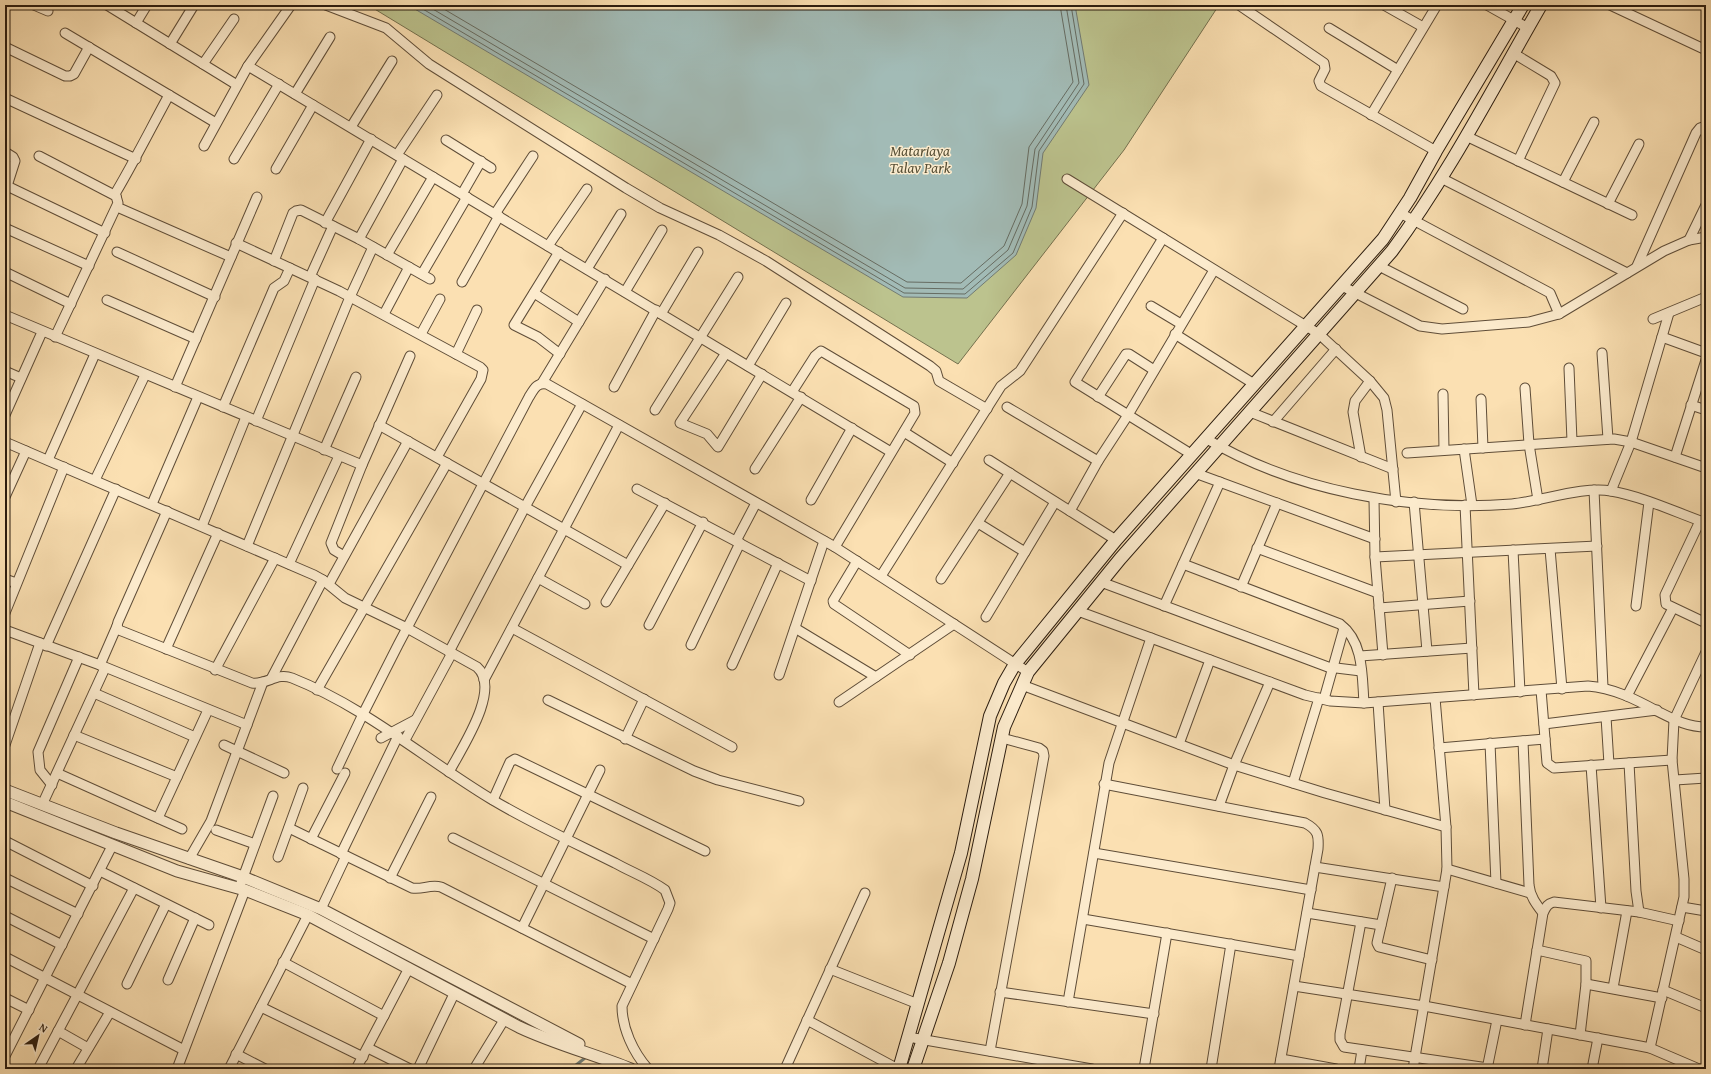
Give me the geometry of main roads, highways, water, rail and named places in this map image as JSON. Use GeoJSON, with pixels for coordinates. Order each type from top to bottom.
{"type":"FeatureCollection","features":[{"type":"Feature","properties":{"kind":"main road"},"geometry":{"type":"LineString","coordinates":[[899,1069],[960,853],[990,716],[1004,683],[1015,664],[1116,540],[1383,239],[1400,213],[1522,5]]}},
{"type":"Feature","properties":{"kind":"main road"},"geometry":{"type":"LineString","coordinates":[[913,1069],[949,962],[972,879],[1008,715],[1028,672],[1101,582],[1218,446],[1379,266],[1414,220],[1441,178],[1541,5]]}},
{"type":"Feature","properties":{"kind":"water","name":"Matariaya Talav Park"},"geometry":{"type":"Polygon","coordinates":[[[408,5],[1075,5],[1089,85],[1043,153],[1036,208],[1016,255],[967,298],[903,297],[408,5]]]}},
{"type":"Feature","properties":{"kind":"waterway"},"geometry":{"type":"LineString","coordinates":[[571,1069],[585,1058]]}}]}
